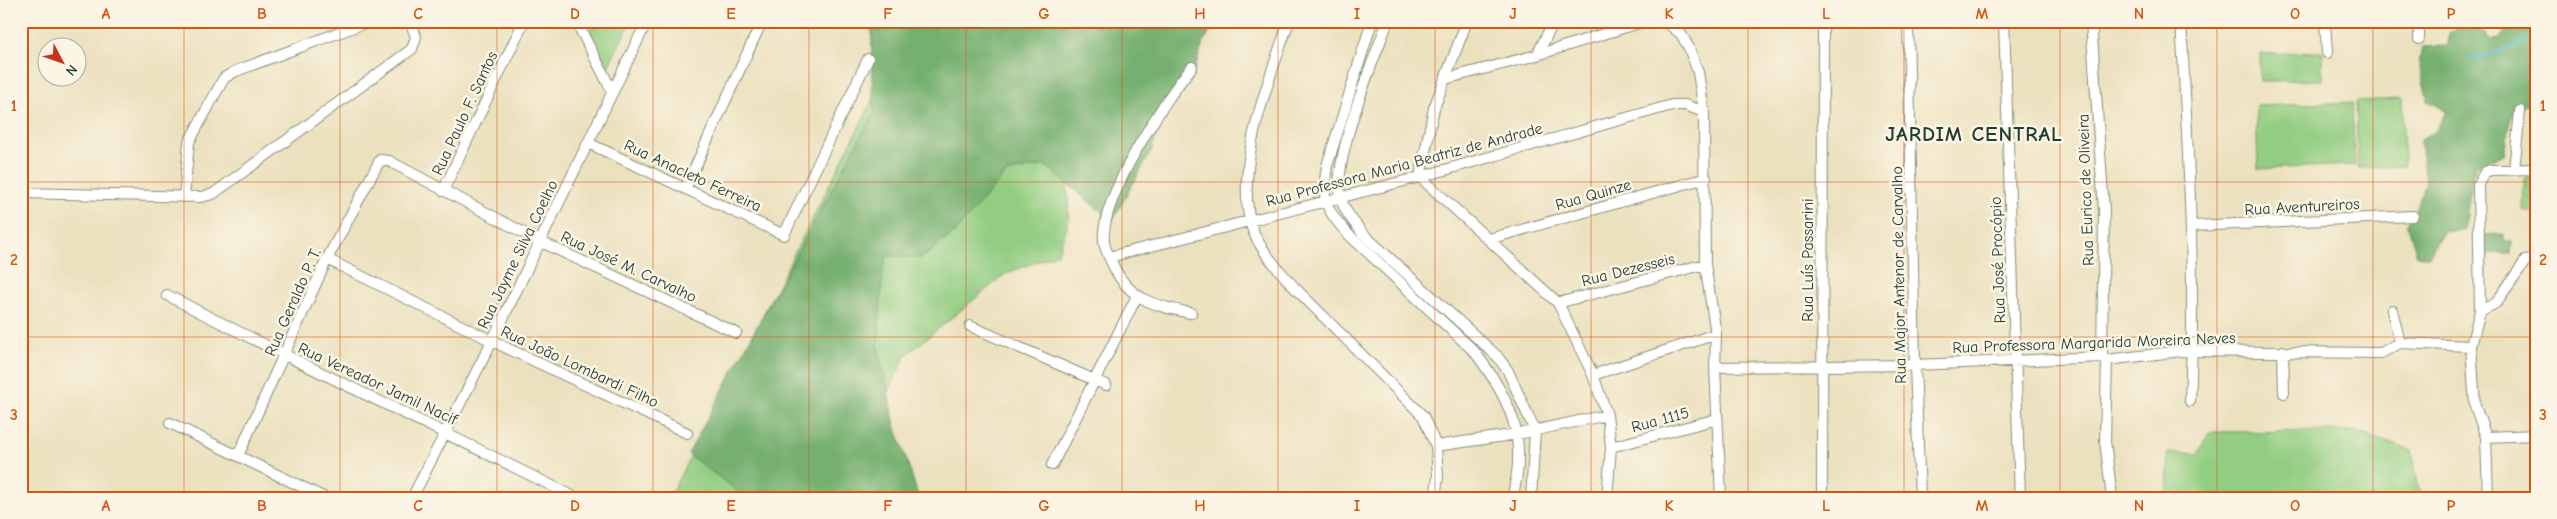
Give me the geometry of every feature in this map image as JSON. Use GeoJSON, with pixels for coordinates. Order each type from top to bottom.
{"type":"FeatureCollection","features":[{"type":"Feature","properties":{"kind":"street"},"geometry":{"type":"LineString","coordinates":[[184,197],[189,142],[224,78],[236,71],[370,21]]}},
{"type":"Feature","properties":{"kind":"street"},"geometry":{"type":"LineString","coordinates":[[21,193],[184,197],[201,197],[212,194],[412,49],[416,38],[410,21]]}},
{"type":"Feature","properties":{"kind":"street","name":"Rua Paulo F. Santos"},"geometry":{"type":"LineString","coordinates":[[443,191],[524,21]]}},
{"type":"Feature","properties":{"kind":"street","name":"Rua Jayme Silva Coelho"},"geometry":{"type":"LineString","coordinates":[[412,498],[492,341],[647,21]]}},
{"type":"Feature","properties":{"kind":"street"},"geometry":{"type":"LineString","coordinates":[[686,187],[762,21]]}},
{"type":"Feature","properties":{"kind":"street"},"geometry":{"type":"LineString","coordinates":[[1289,21],[1264,96],[1253,138],[1247,197],[1250,222],[1275,266],[1423,416],[1436,446],[1438,478],[1435,498]]}},
{"type":"Feature","properties":{"kind":"street"},"geometry":{"type":"LineString","coordinates":[[1372,21],[1327,166],[1323,189],[1324,201],[1336,222],[1474,351],[1504,395],[1518,434],[1519,475],[1512,498]]}},
{"type":"Feature","properties":{"kind":"street"},"geometry":{"type":"LineString","coordinates":[[1388,21],[1348,137],[1339,184],[1340,196],[1351,218],[1363,234],[1497,356],[1508,371],[1535,431],[1531,498]]}},
{"type":"Feature","properties":{"kind":"street"},"geometry":{"type":"LineString","coordinates":[[1467,21],[1434,108],[1420,177],[1558,303],[1593,375],[1607,415],[1610,448],[1606,498]]}},
{"type":"Feature","properties":{"kind":"street"},"geometry":{"type":"LineString","coordinates":[[1536,55],[1554,21]]}},
{"type":"Feature","properties":{"kind":"street"},"geometry":{"type":"LineString","coordinates":[[1445,79],[1536,55],[1645,21]]}},
{"type":"Feature","properties":{"kind":"street"},"geometry":{"type":"LineString","coordinates":[[1665,21],[1681,34],[1691,53],[1698,72],[1704,112],[1706,178],[1705,264],[1716,334],[1715,368],[1721,498]]}},
{"type":"Feature","properties":{"kind":"street","name":"Rua Luís Passarini"},"geometry":{"type":"LineString","coordinates":[[1822,498],[1823,21]]}},
{"type":"Feature","properties":{"kind":"street","name":"Rua Major Antenor de Carvalho"},"geometry":{"type":"LineString","coordinates":[[1908,21],[1915,365],[1920,498]]}},
{"type":"Feature","properties":{"kind":"street","name":"Rua José Procópio"},"geometry":{"type":"LineString","coordinates":[[2004,21],[2020,498]]}},
{"type":"Feature","properties":{"kind":"street","name":"Rua Eurico de Oliveira"},"geometry":{"type":"LineString","coordinates":[[2091,21],[2104,211],[2105,441],[2112,498]]}},
{"type":"Feature","properties":{"kind":"street"},"geometry":{"type":"LineString","coordinates":[[2181,21],[2192,226],[2193,351],[2190,401]]}},
{"type":"Feature","properties":{"kind":"street"},"geometry":{"type":"LineString","coordinates":[[2325,21],[2327,53]]}},
{"type":"Feature","properties":{"kind":"street"},"geometry":{"type":"LineString","coordinates":[[2419,21],[2419,39]]}},
{"type":"Feature","properties":{"kind":"street"},"geometry":{"type":"LineString","coordinates":[[580,23],[612,91]]}},
{"type":"Feature","properties":{"kind":"street","name":"Rua Anacleto Ferreira"},"geometry":{"type":"LineString","coordinates":[[588,143],[686,187],[784,235],[868,59]]}},
{"type":"Feature","properties":{"kind":"street"},"geometry":{"type":"LineString","coordinates":[[1191,313],[1165,308],[1128,291],[1118,278],[1104,244],[1104,226],[1126,170],[1153,121],[1192,67]]}},
{"type":"Feature","properties":{"kind":"street","name":"Rua Professora Maria Beatriz de Andrade"},"geometry":{"type":"LineString","coordinates":[[1109,257],[1250,222],[1340,196],[1420,177],[1672,105],[1685,105],[1704,112]]}},
{"type":"Feature","properties":{"kind":"street"},"geometry":{"type":"LineString","coordinates":[[2514,170],[2520,111]]}},
{"type":"Feature","properties":{"kind":"street","name":"Rua José M. Carvalho"},"geometry":{"type":"LineString","coordinates":[[377,163],[380,160],[388,160],[443,191],[540,240],[736,333]]}},
{"type":"Feature","properties":{"kind":"street","name":"Rua Geraldo P. T."},"geometry":{"type":"LineString","coordinates":[[238,456],[327,259],[377,163]]}},
{"type":"Feature","properties":{"kind":"street"},"geometry":{"type":"LineString","coordinates":[[2488,498],[2486,437],[2475,406],[2471,346],[2480,311],[2478,184],[2485,172],[2490,170],[2536,169]]}},
{"type":"Feature","properties":{"kind":"street","name":"Rua Quinze"},"geometry":{"type":"LineString","coordinates":[[1489,239],[1706,178]]}},
{"type":"Feature","properties":{"kind":"street","name":"Rua Aventureiros"},"geometry":{"type":"LineString","coordinates":[[2192,226],[2413,216]]}},
{"type":"Feature","properties":{"kind":"street"},"geometry":{"type":"LineString","coordinates":[[2480,311],[2496,302],[2526,260],[2536,258]]}},
{"type":"Feature","properties":{"kind":"street","name":"Rua João Lombardi Filho"},"geometry":{"type":"LineString","coordinates":[[327,259],[492,341],[687,433]]}},
{"type":"Feature","properties":{"kind":"street","name":"Rua Dezesseis"},"geometry":{"type":"LineString","coordinates":[[1558,303],[1705,264]]}},
{"type":"Feature","properties":{"kind":"street","name":"Rua Vereador Jamil Nacif"},"geometry":{"type":"LineString","coordinates":[[167,295],[284,355],[446,432],[576,498]]}},
{"type":"Feature","properties":{"kind":"street"},"geometry":{"type":"LineString","coordinates":[[1052,466],[1137,296]]}},
{"type":"Feature","properties":{"kind":"street"},"geometry":{"type":"LineString","coordinates":[[2392,310],[2400,343]]}},
{"type":"Feature","properties":{"kind":"street"},"geometry":{"type":"LineString","coordinates":[[970,326],[1106,385]]}},
{"type":"Feature","properties":{"kind":"street"},"geometry":{"type":"LineString","coordinates":[[1593,375],[1716,334]]}},
{"type":"Feature","properties":{"kind":"street","name":"Rua Professora Margarida Moreira Neves"},"geometry":{"type":"LineString","coordinates":[[1715,368],[1915,365],[2016,359],[2105,358],[2193,351],[2381,354],[2400,343],[2471,346]]}},
{"type":"Feature","properties":{"kind":"street"},"geometry":{"type":"LineString","coordinates":[[2283,351],[2284,393]]}},
{"type":"Feature","properties":{"kind":"street"},"geometry":{"type":"LineString","coordinates":[[1436,446],[1535,431],[1607,415]]}},
{"type":"Feature","properties":{"kind":"street","name":"Rua 1115"},"geometry":{"type":"LineString","coordinates":[[1610,448],[1717,419]]}},
{"type":"Feature","properties":{"kind":"street"},"geometry":{"type":"LineString","coordinates":[[170,423],[325,498]]}},
{"type":"Feature","properties":{"kind":"street"},"geometry":{"type":"LineString","coordinates":[[2486,437],[2536,435]]}},
{"type":"Feature","properties":{"kind":"green space"},"geometry":{"type":"Polygon","coordinates":[[[604,21],[631,21],[608,67],[589,30],[604,21]]]}},
{"type":"Feature","properties":{"kind":"green space"},"geometry":{"type":"Polygon","coordinates":[[[865,21],[1190,21],[1066,157],[1069,220],[1058,253],[1005,274],[905,356],[864,445],[895,498],[669,498],[876,94],[890,50],[865,21]]]}},
{"type":"Feature","properties":{"kind":"green space"},"geometry":{"type":"Polygon","coordinates":[[[871,21],[1216,21],[1204,41],[1190,82],[1164,112],[1151,152],[1112,221],[1045,165],[1006,173],[954,233],[922,258],[887,256],[883,268],[878,347],[895,425],[919,498],[747,498],[688,454],[875,113],[871,21]]]}},
{"type":"Feature","properties":{"kind":"green space"},"geometry":{"type":"Polygon","coordinates":[[[2510,21],[2525,21],[2526,28],[2536,27],[2536,104],[2514,107],[2504,155],[2476,166],[2472,178],[2465,230],[2443,232],[2429,256],[2417,256],[2407,223],[2419,202],[2425,181],[2420,141],[2436,130],[2447,111],[2428,101],[2419,63],[2422,47],[2448,46],[2449,33],[2463,25],[2482,31],[2491,40],[2500,39],[2510,21]]]}},
{"type":"Feature","properties":{"kind":"green space"},"geometry":{"type":"Polygon","coordinates":[[[2322,52],[2322,80],[2260,81],[2260,54],[2322,52]]]}},
{"type":"Feature","properties":{"kind":"green space"},"geometry":{"type":"Polygon","coordinates":[[[2402,99],[2404,166],[2358,168],[2356,101],[2402,99]]]}},
{"type":"Feature","properties":{"kind":"green space"},"geometry":{"type":"Polygon","coordinates":[[[2352,102],[2355,165],[2258,169],[2256,106],[2352,102]]]}},
{"type":"Feature","properties":{"kind":"green space"},"geometry":{"type":"Polygon","coordinates":[[[2524,178],[2536,178],[2536,213],[2523,210],[2524,178]]]}},
{"type":"Feature","properties":{"kind":"green space"},"geometry":{"type":"Polygon","coordinates":[[[2503,234],[2503,241],[2512,241],[2511,253],[2494,253],[2482,256],[2482,235],[2503,234]]]}},
{"type":"Feature","properties":{"kind":"green space"},"geometry":{"type":"Polygon","coordinates":[[[2354,431],[2412,451],[2420,498],[2167,498],[2168,453],[2198,454],[2209,432],[2354,431]]]}},
{"type":"Feature","properties":{"kind":"waterway"},"geometry":{"type":"LineString","coordinates":[[2470,60],[2512,47],[2536,35]]}},
{"type":"Feature","properties":{"kind":"district","name":"JARDIM CENTRAL"},"geometry":{"type":"Point","coordinates":[1974,134]}}]}
